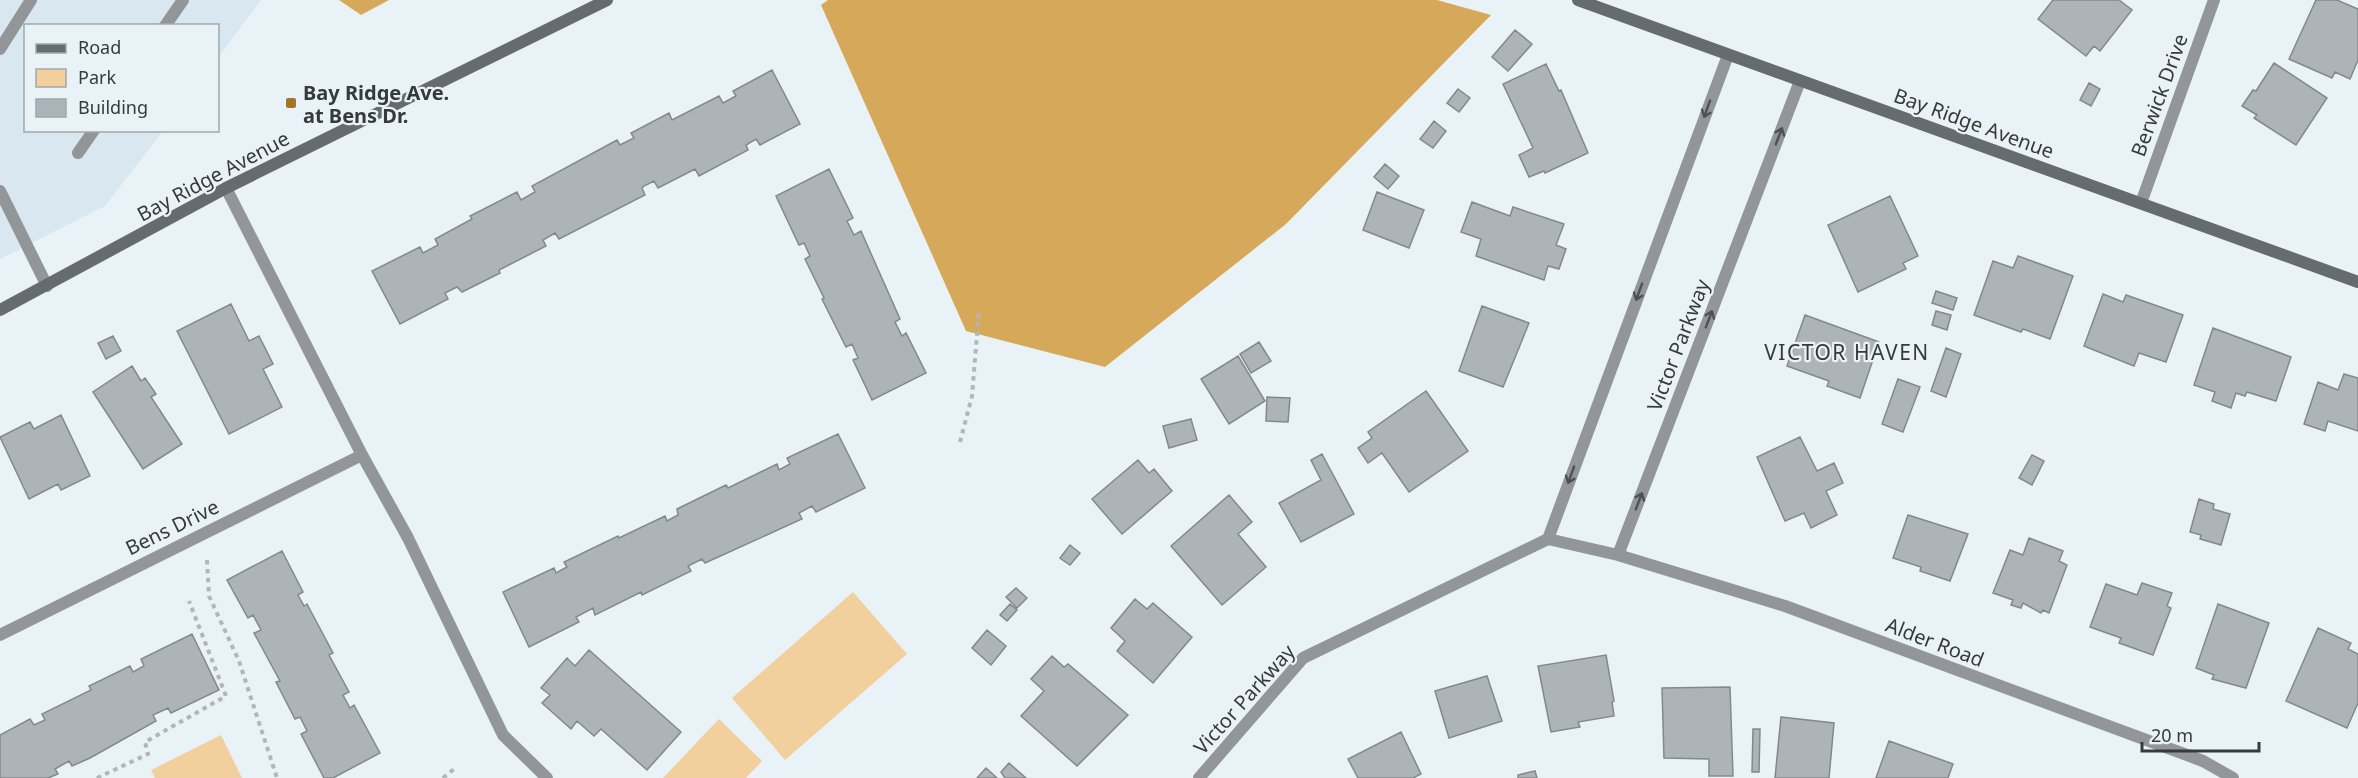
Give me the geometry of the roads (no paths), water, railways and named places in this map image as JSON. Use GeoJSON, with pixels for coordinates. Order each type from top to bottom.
{"type":"FeatureCollection","features":[{"type":"Feature","properties":{"kind":"main road","name":"Bay Ridge Avenue"},"geometry":{"type":"LineString","coordinates":[[0,310],[226,188],[607,0]]}},
{"type":"Feature","properties":{"kind":"main road","name":"Bay Ridge Avenue"},"geometry":{"type":"LineString","coordinates":[[1578,0],[1604,4],[1728,55],[2358,282]]}},
{"type":"Feature","properties":{"kind":"street"},"geometry":{"type":"LineString","coordinates":[[0,49],[32,0]]}},
{"type":"Feature","properties":{"kind":"street"},"geometry":{"type":"LineString","coordinates":[[166,24],[183,0]]}},
{"type":"Feature","properties":{"kind":"street","name":"Berwick Drive"},"geometry":{"type":"LineString","coordinates":[[2141,203],[2214,0]]}},
{"type":"Feature","properties":{"kind":"street"},"geometry":{"type":"LineString","coordinates":[[1618,555],[1548,539],[1728,55]]}},
{"type":"Feature","properties":{"kind":"street","name":"Victor Parkway"},"geometry":{"type":"LineString","coordinates":[[1618,555],[1800,81]]}},
{"type":"Feature","properties":{"kind":"street"},"geometry":{"type":"LineString","coordinates":[[78,153],[93,132]]}},
{"type":"Feature","properties":{"kind":"street"},"geometry":{"type":"LineString","coordinates":[[226,188],[362,455],[408,538],[503,735],[547,778]]}},
{"type":"Feature","properties":{"kind":"street"},"geometry":{"type":"LineString","coordinates":[[0,191],[47,286]]}},
{"type":"Feature","properties":{"kind":"street","name":"Bens Drive"},"geometry":{"type":"LineString","coordinates":[[0,634],[362,455]]}},
{"type":"Feature","properties":{"kind":"street","name":"Victor Parkway"},"geometry":{"type":"LineString","coordinates":[[1199,778],[1303,658],[1548,539]]}},
{"type":"Feature","properties":{"kind":"street","name":"Alder Road"},"geometry":{"type":"LineString","coordinates":[[1618,555],[1785,606],[2203,761],[2233,778]]}},
{"type":"Feature","properties":{"kind":"place","name":"Bay Ridge Ave. at Bens Dr."},"geometry":{"type":"Point","coordinates":[291,103]}},
{"type":"Feature","properties":{"kind":"district","name":"VICTOR HAVEN"},"geometry":{"type":"Point","coordinates":[1847,352]}}]}
